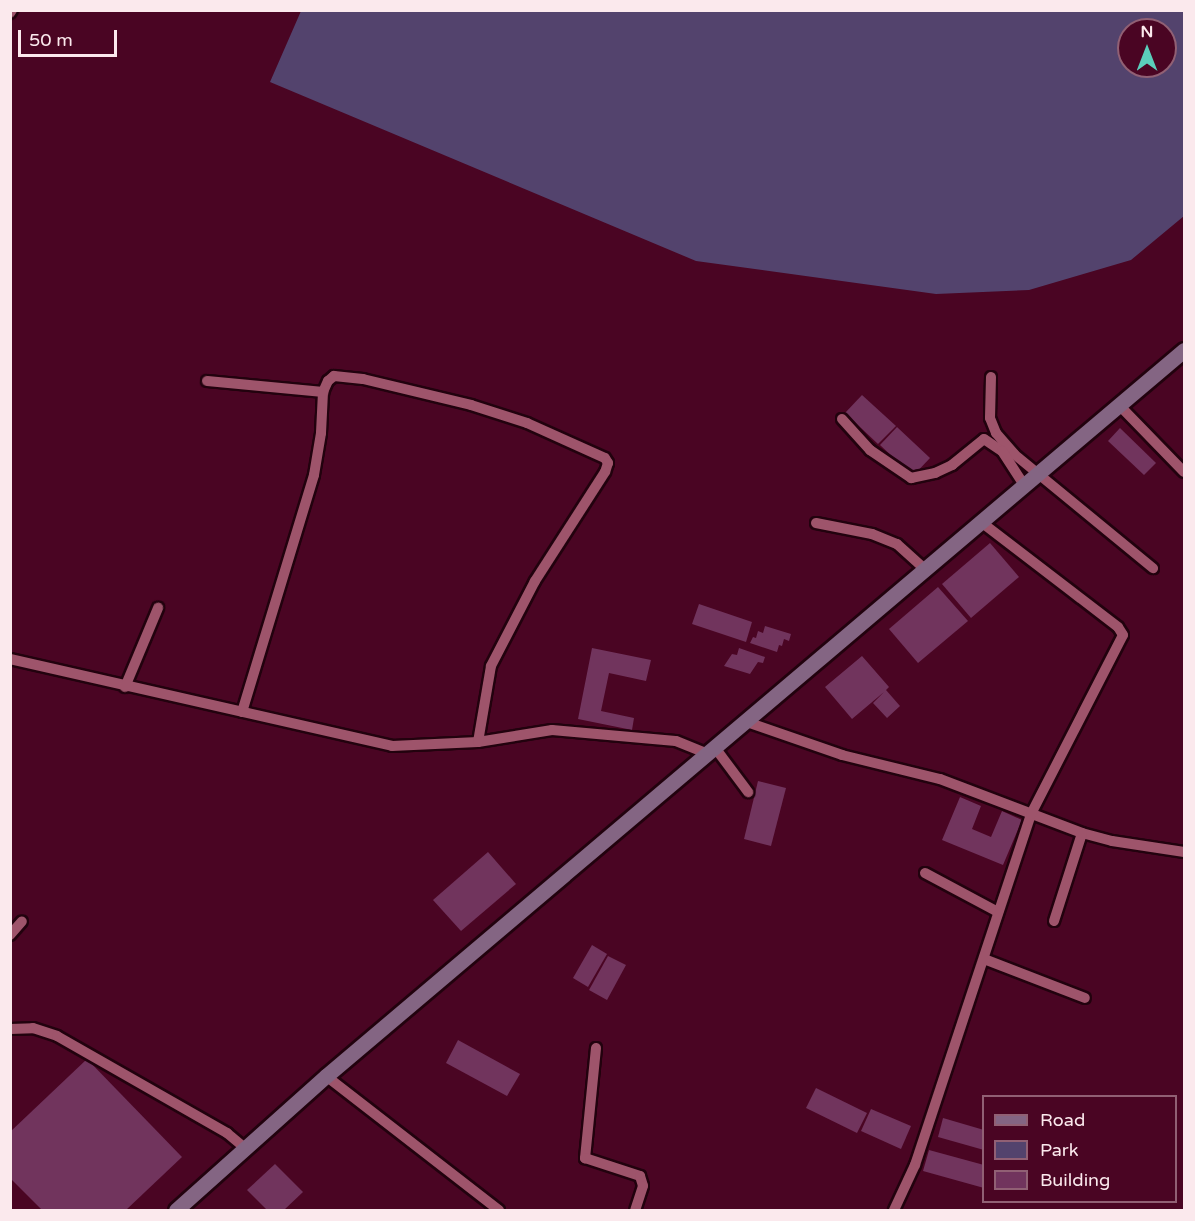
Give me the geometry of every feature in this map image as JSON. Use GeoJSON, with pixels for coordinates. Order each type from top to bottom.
{"type":"FeatureCollection","features":[{"type":"Feature","properties":{"kind":"street"},"geometry":{"type":"LineString","coordinates":[[176,1210],[326,1076],[1185,350]]}},
{"type":"Feature","properties":{"kind":"street"},"geometry":{"type":"LineString","coordinates":[[242,712],[314,475],[321,433],[323,392],[328,381],[334,376],[363,379],[471,405],[527,423],[605,458],[608,463],[605,472],[536,581],[491,666],[478,742]]}},
{"type":"Feature","properties":{"kind":"street"},"geometry":{"type":"LineString","coordinates":[[990,377],[990,418],[996,433],[1014,454],[1038,475],[1153,568]]}},
{"type":"Feature","properties":{"kind":"street"},"geometry":{"type":"LineString","coordinates":[[207,381],[323,392]]}},
{"type":"Feature","properties":{"kind":"street"},"geometry":{"type":"LineString","coordinates":[[1120,406],[1185,472]]}},
{"type":"Feature","properties":{"kind":"street"},"geometry":{"type":"LineString","coordinates":[[842,419],[870,450],[911,478],[935,473],[952,465],[984,439],[1002,451],[1024,485]]}},
{"type":"Feature","properties":{"kind":"street"},"geometry":{"type":"LineString","coordinates":[[894,1210],[915,1165],[1031,814],[1123,635],[1118,627],[981,522]]}},
{"type":"Feature","properties":{"kind":"street"},"geometry":{"type":"LineString","coordinates":[[816,523],[872,534],[897,544],[925,569]]}},
{"type":"Feature","properties":{"kind":"street"},"geometry":{"type":"LineString","coordinates":[[125,687],[158,608]]}},
{"type":"Feature","properties":{"kind":"street"},"geometry":{"type":"LineString","coordinates":[[10,659],[392,746],[478,742],[552,730],[676,741],[712,752],[748,792]]}},
{"type":"Feature","properties":{"kind":"street"},"geometry":{"type":"LineString","coordinates":[[744,721],[842,755],[940,779],[1082,833],[1112,841],[1183,848]]}},
{"type":"Feature","properties":{"kind":"street"},"geometry":{"type":"LineString","coordinates":[[1054,921],[1082,833]]}},
{"type":"Feature","properties":{"kind":"street"},"geometry":{"type":"LineString","coordinates":[[925,873],[998,912]]}},
{"type":"Feature","properties":{"kind":"street"},"geometry":{"type":"LineString","coordinates":[[10,935],[22,921]]}},
{"type":"Feature","properties":{"kind":"street"},"geometry":{"type":"LineString","coordinates":[[984,959],[1085,998]]}},
{"type":"Feature","properties":{"kind":"street"},"geometry":{"type":"LineString","coordinates":[[10,1029],[33,1028],[57,1036],[227,1133],[244,1148]]}},
{"type":"Feature","properties":{"kind":"street"},"geometry":{"type":"LineString","coordinates":[[596,1048],[585,1158],[639,1176],[643,1186],[635,1210]]}},
{"type":"Feature","properties":{"kind":"street"},"geometry":{"type":"LineString","coordinates":[[326,1076],[499,1210]]}},
{"type":"Feature","properties":{"kind":"green space"},"geometry":{"type":"Polygon","coordinates":[[[301,11],[1184,11],[1184,216],[1131,260],[1029,290],[936,294],[696,261],[270,82],[301,11]]]}},
{"type":"Feature","properties":{"kind":"building"},"geometry":{"type":"Polygon","coordinates":[[[862,395],[896,426],[878,444],[845,413],[862,395]]]}},
{"type":"Feature","properties":{"kind":"building"},"geometry":{"type":"Polygon","coordinates":[[[897,427],[930,458],[913,476],[880,445],[897,427]]]}},
{"type":"Feature","properties":{"kind":"building"},"geometry":{"type":"Polygon","coordinates":[[[1120,428],[1156,463],[1144,475],[1108,441],[1120,428]]]}},
{"type":"Feature","properties":{"kind":"building"},"geometry":{"type":"Polygon","coordinates":[[[990,543],[1019,577],[971,618],[942,584],[990,543]]]}},
{"type":"Feature","properties":{"kind":"building"},"geometry":{"type":"Polygon","coordinates":[[[938,587],[968,621],[918,663],[889,629],[938,587]]]}},
{"type":"Feature","properties":{"kind":"building"},"geometry":{"type":"Polygon","coordinates":[[[699,604],[752,622],[746,642],[692,624],[699,604]]]}},
{"type":"Feature","properties":{"kind":"building"},"geometry":{"type":"Polygon","coordinates":[[[765,626],[791,634],[789,641],[784,639],[782,646],[779,645],[777,652],[750,643],[753,637],[756,638],[758,631],[763,633],[765,626]]]}},
{"type":"Feature","properties":{"kind":"building"},"geometry":{"type":"Polygon","coordinates":[[[592,648],[651,660],[646,681],[609,673],[601,711],[634,718],[632,730],[578,719],[592,648]]]}},
{"type":"Feature","properties":{"kind":"building"},"geometry":{"type":"Polygon","coordinates":[[[739,648],[765,657],[763,663],[758,662],[750,674],[724,666],[732,654],[737,655],[739,648]]]}},
{"type":"Feature","properties":{"kind":"building"},"geometry":{"type":"Polygon","coordinates":[[[862,656],[889,687],[886,690],[900,706],[887,718],[873,703],[884,692],[852,719],[825,687],[862,656]]]}},
{"type":"Feature","properties":{"kind":"building"},"geometry":{"type":"Polygon","coordinates":[[[758,781],[786,788],[771,846],[744,839],[758,781]]]}},
{"type":"Feature","properties":{"kind":"building"},"geometry":{"type":"Polygon","coordinates":[[[960,797],[981,806],[972,829],[991,837],[1002,811],[1022,820],[1003,865],[942,840],[960,797]]]}},
{"type":"Feature","properties":{"kind":"building"},"geometry":{"type":"Polygon","coordinates":[[[488,852],[516,884],[461,931],[433,900],[488,852]]]}},
{"type":"Feature","properties":{"kind":"building"},"geometry":{"type":"Polygon","coordinates":[[[592,945],[607,954],[588,987],[573,978],[592,945]]]}},
{"type":"Feature","properties":{"kind":"building"},"geometry":{"type":"Polygon","coordinates":[[[608,956],[626,965],[607,1000],[589,990],[608,956]]]}},
{"type":"Feature","properties":{"kind":"building"},"geometry":{"type":"Polygon","coordinates":[[[458,1040],[520,1074],[507,1096],[446,1063],[458,1040]]]}},
{"type":"Feature","properties":{"kind":"building"},"geometry":{"type":"Polygon","coordinates":[[[87,1059],[182,1157],[126,1210],[42,1210],[10,1178],[10,1132],[87,1059]]]}},
{"type":"Feature","properties":{"kind":"building"},"geometry":{"type":"Polygon","coordinates":[[[816,1088],[867,1113],[857,1133],[806,1108],[816,1088]]]}},
{"type":"Feature","properties":{"kind":"building"},"geometry":{"type":"Polygon","coordinates":[[[871,1109],[911,1126],[901,1149],[861,1131],[871,1109]]]}},
{"type":"Feature","properties":{"kind":"building"},"geometry":{"type":"Polygon","coordinates":[[[943,1118],[982,1129],[982,1149],[938,1137],[943,1118]]]}},
{"type":"Feature","properties":{"kind":"building"},"geometry":{"type":"Polygon","coordinates":[[[929,1150],[982,1164],[982,1187],[923,1171],[929,1150]]]}},
{"type":"Feature","properties":{"kind":"building"},"geometry":{"type":"Polygon","coordinates":[[[275,1164],[303,1192],[284,1210],[267,1210],[247,1190],[275,1164]]]}}]}
